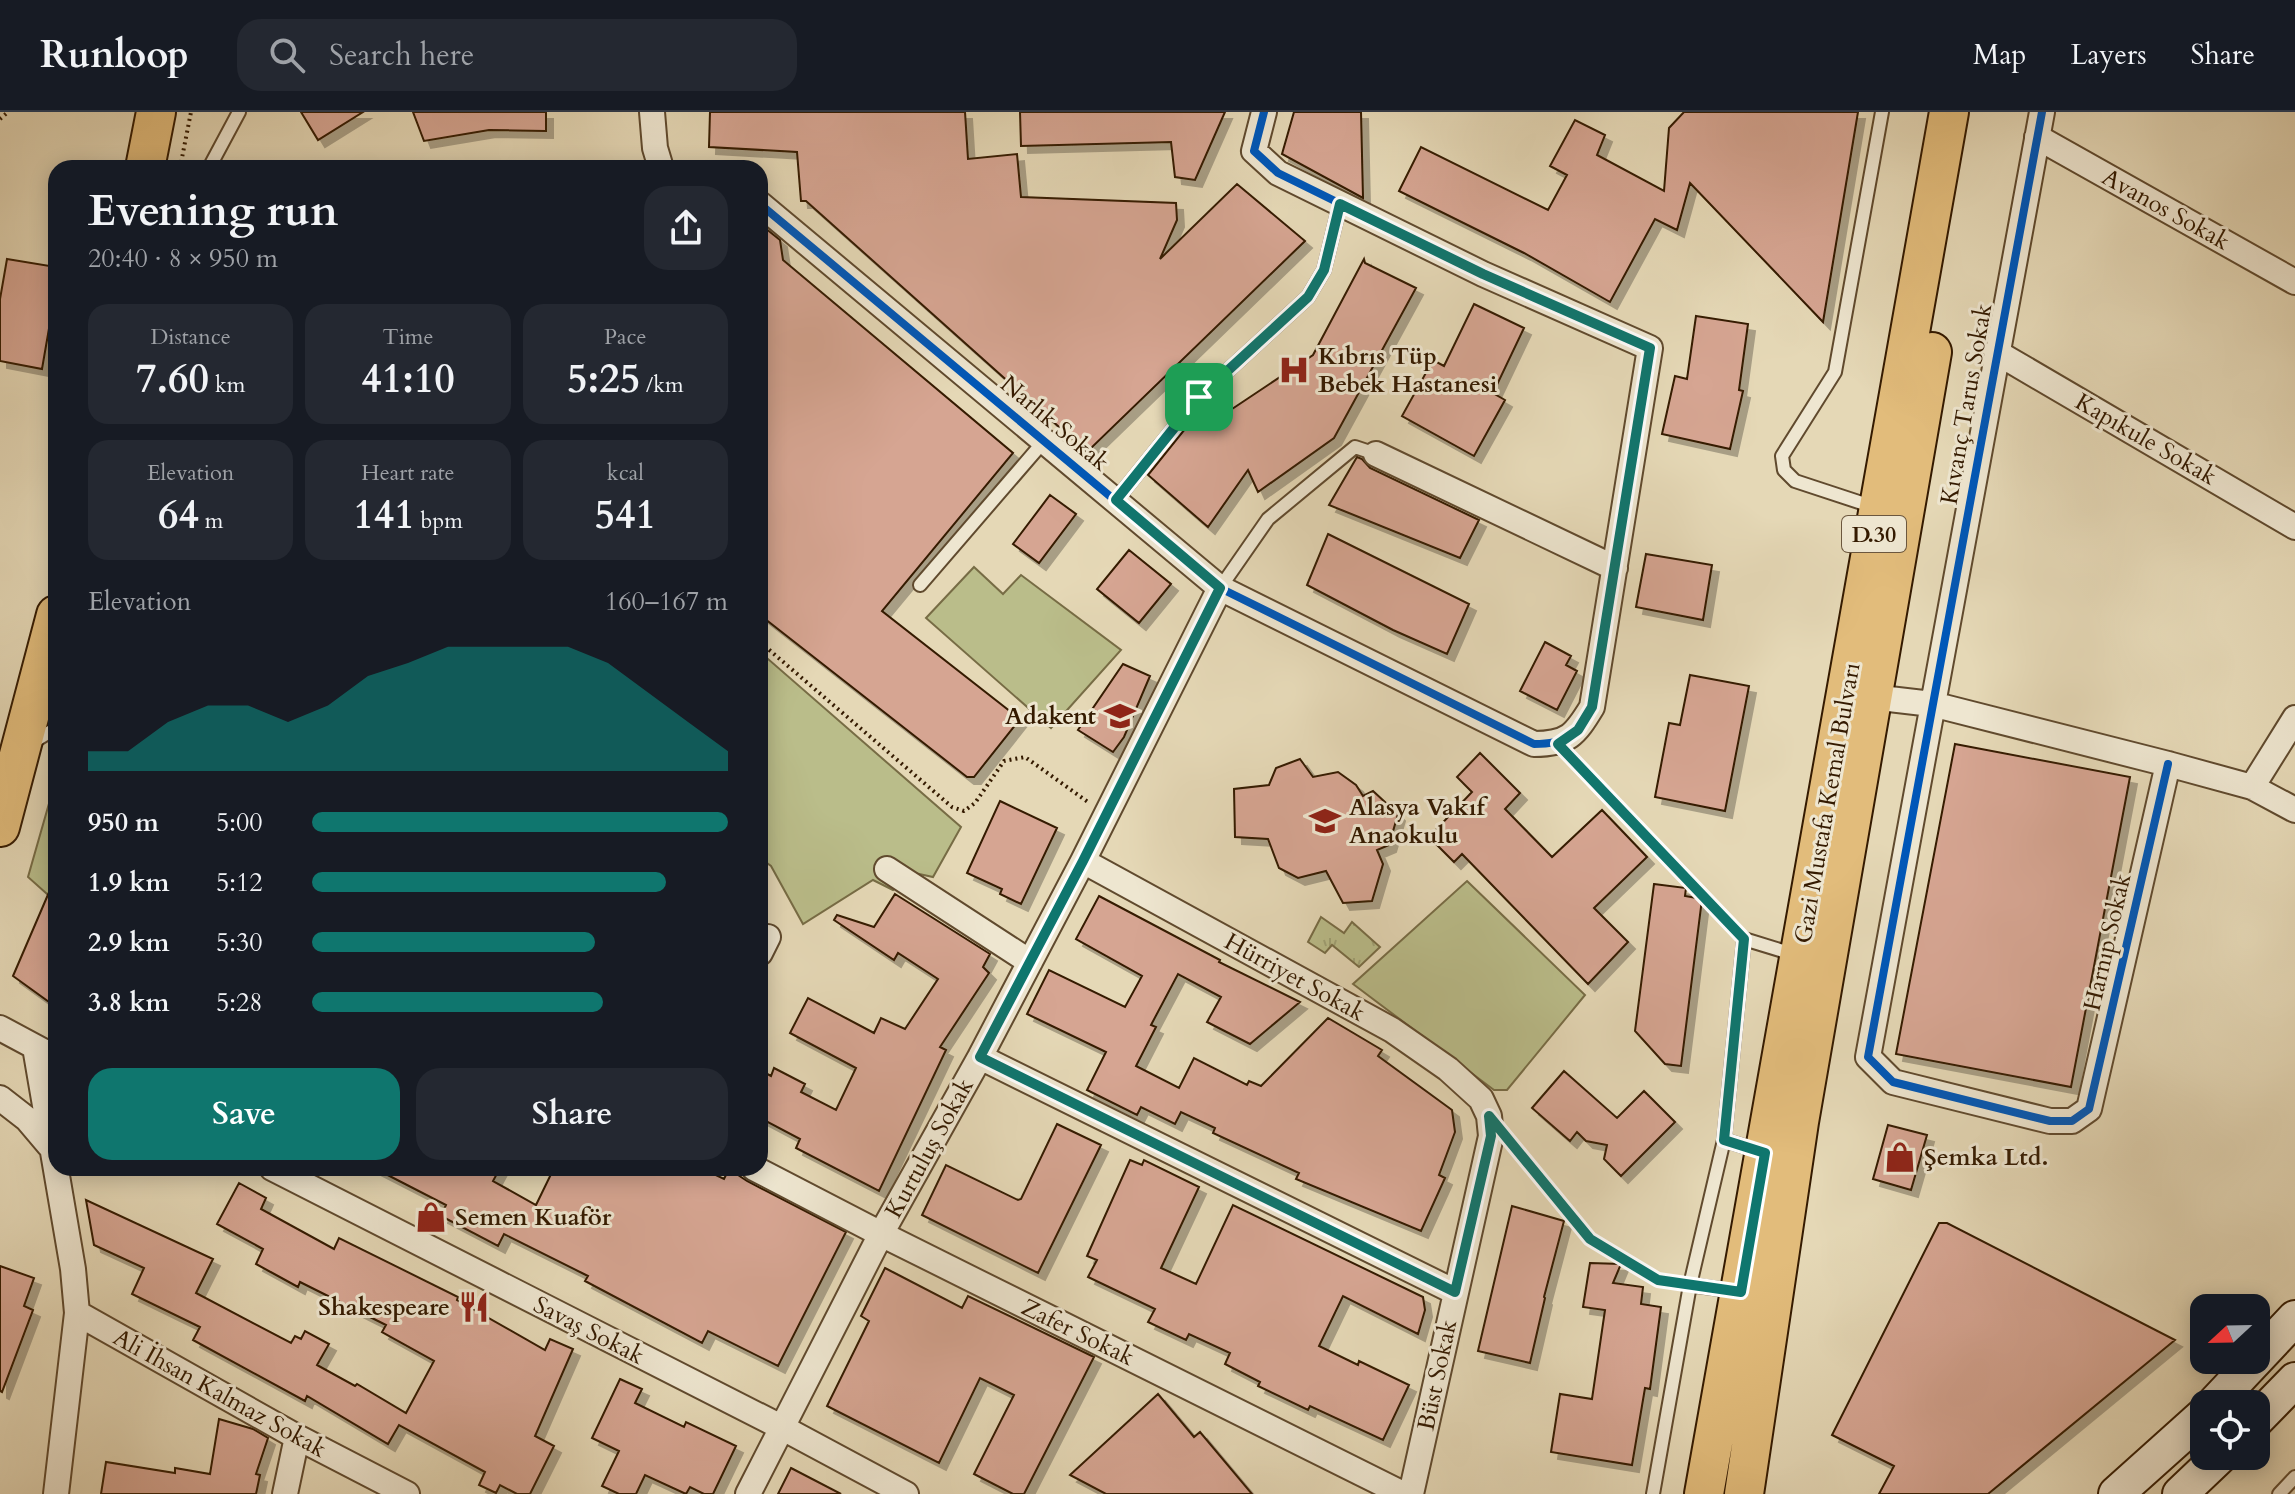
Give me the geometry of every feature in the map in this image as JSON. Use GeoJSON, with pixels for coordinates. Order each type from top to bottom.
{"type":"FeatureCollection","features":[{"type":"Feature","properties":{"kind":"main road"},"geometry":{"type":"LineString","coordinates":[[147,160],[156,112]]}},
{"type":"Feature","properties":{"kind":"main road","name":"Gazi Mustafa Kemal Bulvarı"},"geometry":{"type":"LineString","coordinates":[[1744,1494],[1765,1153],[1949,112]]}},
{"type":"Feature","properties":{"kind":"main road","name":"Gazi Mustafa Kemal Bulvarı"},"geometry":{"type":"LineString","coordinates":[[1704,1494],[1757,1297],[1799,1122],[1972,112]]}},
{"type":"Feature","properties":{"kind":"main road"},"geometry":{"type":"LineString","coordinates":[[0,827],[48,646]]}},
{"type":"Feature","properties":{"kind":"main road"},"geometry":{"type":"LineString","coordinates":[[2227,1390],[2295,1318]]}},
{"type":"Feature","properties":{"kind":"main road"},"geometry":{"type":"LineString","coordinates":[[2270,1406],[2295,1380]]}},
{"type":"Feature","properties":{"kind":"main road"},"geometry":{"type":"LineString","coordinates":[[2116,1494],[2190,1428]]}},
{"type":"Feature","properties":{"kind":"main road"},"geometry":{"type":"LineString","coordinates":[[2180,1494],[2205,1470]]}},
{"type":"Feature","properties":{"kind":"street"},"geometry":{"type":"LineString","coordinates":[[652,112],[659,160]]}},
{"type":"Feature","properties":{"kind":"street"},"geometry":{"type":"LineString","coordinates":[[1264,112],[1254,151],[1278,173],[1483,274],[1650,348],[1592,707],[1578,730],[1558,744]]}},
{"type":"Feature","properties":{"kind":"street","name":"Kıvanç Tarus Sokak"},"geometry":{"type":"LineString","coordinates":[[2042,112],[1868,1057],[1893,1082],[2050,1121],[2072,1121]]}},
{"type":"Feature","properties":{"kind":"street","name":"Avanos Sokak"},"geometry":{"type":"LineString","coordinates":[[2037,137],[2295,282]]}},
{"type":"Feature","properties":{"kind":"street","name":"Narlık Sokak"},"geometry":{"type":"LineString","coordinates":[[768,211],[1220,588],[1534,744],[1558,744]]}},
{"type":"Feature","properties":{"kind":"street","name":"Kapıkule Sokak"},"geometry":{"type":"LineString","coordinates":[[1996,352],[2295,527]]}},
{"type":"Feature","properties":{"kind":"street"},"geometry":{"type":"LineString","coordinates":[[1376,454],[1615,568]]}},
{"type":"Feature","properties":{"kind":"street","name":"Kurtuluş Sokak"},"geometry":{"type":"LineString","coordinates":[[748,1494],[881,1234],[980,1057],[1083,861],[1220,588]]}},
{"type":"Feature","properties":{"kind":"street"},"geometry":{"type":"LineString","coordinates":[[1872,697],[1932,704],[2168,764],[2252,787],[2295,810]]}},
{"type":"Feature","properties":{"kind":"street"},"geometry":{"type":"LineString","coordinates":[[2252,787],[2295,718]]}},
{"type":"Feature","properties":{"kind":"street","name":"Harnıp Sokak"},"geometry":{"type":"LineString","coordinates":[[2072,1121],[2089,1109],[2168,764]]}},
{"type":"Feature","properties":{"kind":"street","name":"Hürriyet Sokak"},"geometry":{"type":"LineString","coordinates":[[1083,861],[1392,1030],[1448,1069],[1481,1099],[1489,1116]]}},
{"type":"Feature","properties":{"kind":"street"},"geometry":{"type":"LineString","coordinates":[[887,869],[1030,962]]}},
{"type":"Feature","properties":{"kind":"street"},"geometry":{"type":"LineString","coordinates":[[0,1028],[45,1052],[48,1108]]}},
{"type":"Feature","properties":{"kind":"street"},"geometry":{"type":"LineString","coordinates":[[980,1057],[1455,1292]]}},
{"type":"Feature","properties":{"kind":"street"},"geometry":{"type":"LineString","coordinates":[[0,1098],[27,1119],[48,1144]]}},
{"type":"Feature","properties":{"kind":"street","name":"Büst Sokak"},"geometry":{"type":"LineString","coordinates":[[1411,1494],[1491,1136],[1489,1116]]}},
{"type":"Feature","properties":{"kind":"street","name":"Zafer Sokak"},"geometry":{"type":"LineString","coordinates":[[768,1175],[1403,1494]]}},
{"type":"Feature","properties":{"kind":"street"},"geometry":{"type":"LineString","coordinates":[[56,1176],[73,1269],[77,1313],[56,1494]]}},
{"type":"Feature","properties":{"kind":"street","name":"Savaş Sokak"},"geometry":{"type":"LineString","coordinates":[[288,1176],[781,1427],[906,1494]]}},
{"type":"Feature","properties":{"kind":"street","name":"Ali İhsan Kalmaz Sokak"},"geometry":{"type":"LineString","coordinates":[[77,1313],[297,1437],[407,1494]]}},
{"type":"Feature","properties":{"kind":"street"},"geometry":{"type":"LineString","coordinates":[[285,1494],[297,1437]]}},
{"type":"Feature","properties":{"kind":"lane"},"geometry":{"type":"LineString","coordinates":[[213,160],[239,112]]}},
{"type":"Feature","properties":{"kind":"lane"},"geometry":{"type":"LineString","coordinates":[[1878,509],[1795,481],[1784,470],[1782,456],[1835,372],[1882,112]]}},
{"type":"Feature","properties":{"kind":"lane"},"geometry":{"type":"LineString","coordinates":[[1116,500],[1199,397],[1308,297],[1324,270],[1340,204]]}},
{"type":"Feature","properties":{"kind":"lane"},"geometry":{"type":"LineString","coordinates":[[920,585],[1045,440]]}},
{"type":"Feature","properties":{"kind":"lane"},"geometry":{"type":"LineString","coordinates":[[1220,588],[1268,519],[1355,447],[1376,454]]}},
{"type":"Feature","properties":{"kind":"lane"},"geometry":{"type":"LineString","coordinates":[[21,750],[48,733]]}},
{"type":"Feature","properties":{"kind":"lane"},"geometry":{"type":"LineString","coordinates":[[1653,1494],[1690,1285],[1724,1140],[1744,939],[1800,956]]}},
{"type":"Feature","properties":{"kind":"lane"},"geometry":{"type":"LineString","coordinates":[[1724,1140],[1765,1153]]}},
{"type":"Feature","properties":{"kind":"lane"},"geometry":{"type":"LineString","coordinates":[[1690,1285],[1757,1297]]}},
{"type":"Feature","properties":{"kind":"lane"},"geometry":{"type":"LineString","coordinates":[[2279,1494],[2295,1477]]}},
{"type":"Feature","properties":{"kind":"path"},"geometry":{"type":"LineString","coordinates":[[0,119],[8,112]]}},
{"type":"Feature","properties":{"kind":"path"},"geometry":{"type":"LineString","coordinates":[[182,160],[191,112]]}},
{"type":"Feature","properties":{"kind":"path"},"geometry":{"type":"LineString","coordinates":[[768,649],[952,807],[964,811],[975,803],[1004,761],[1025,757],[1106,815]]}},
{"type":"Feature","properties":{"kind":"path"},"geometry":{"type":"LineString","coordinates":[[1558,744],[1744,939]]}},
{"type":"Feature","properties":{"kind":"path"},"geometry":{"type":"LineString","coordinates":[[1489,1116],[1590,1239],[1658,1280],[1690,1285]]}},
{"type":"Feature","properties":{"kind":"green space"},"geometry":{"type":"Polygon","coordinates":[[[974,567],[1003,594],[1021,575],[1121,650],[1051,728],[926,618],[974,567]]]}},
{"type":"Feature","properties":{"kind":"green space"},"geometry":{"type":"Polygon","coordinates":[[[768,659],[961,827],[933,877],[915,873],[893,890],[873,880],[803,924],[768,864],[768,659]]]}},
{"type":"Feature","properties":{"kind":"green space"},"geometry":{"type":"Polygon","coordinates":[[[48,807],[48,895],[28,877],[48,807]]]}},
{"type":"Feature","properties":{"kind":"green space"},"geometry":{"type":"Polygon","coordinates":[[[1467,881],[1585,995],[1507,1090],[1494,1090],[1353,984],[1467,881]]]}},
{"type":"Feature","properties":{"kind":"green space"},"geometry":{"type":"Polygon","coordinates":[[[1321,917],[1344,933],[1352,922],[1380,947],[1359,967],[1332,945],[1325,953],[1308,942],[1321,917]]]}},
{"type":"Feature","properties":{"kind":"building"},"geometry":{"type":"Polygon","coordinates":[[[301,112],[363,112],[318,140],[301,112]]]}},
{"type":"Feature","properties":{"kind":"building"},"geometry":{"type":"Polygon","coordinates":[[[413,112],[546,112],[546,131],[489,130],[424,141],[413,112]]]}},
{"type":"Feature","properties":{"kind":"building"},"geometry":{"type":"Polygon","coordinates":[[[710,112],[965,112],[968,159],[1017,154],[1021,197],[1176,203],[1177,220],[1160,259],[1237,184],[1305,241],[1087,452],[806,201],[801,201],[797,152],[709,147],[710,112]]]}},
{"type":"Feature","properties":{"kind":"building"},"geometry":{"type":"Polygon","coordinates":[[[1020,112],[1225,112],[1195,180],[1175,177],[1171,142],[1021,146],[1020,112]]]}},
{"type":"Feature","properties":{"kind":"building"},"geometry":{"type":"Polygon","coordinates":[[[1294,112],[1361,112],[1363,198],[1282,154],[1294,112]]]}},
{"type":"Feature","properties":{"kind":"building"},"geometry":{"type":"Polygon","coordinates":[[[1684,112],[1858,112],[1823,322],[1690,183],[1677,230],[1655,219],[1610,302],[1524,253],[1399,191],[1421,147],[1548,210],[1567,175],[1550,166],[1575,120],[1605,135],[1597,155],[1664,191],[1669,128],[1684,112]]]}},
{"type":"Feature","properties":{"kind":"building"},"geometry":{"type":"Polygon","coordinates":[[[768,230],[780,240],[783,260],[1013,453],[882,611],[1020,719],[974,777],[967,777],[768,621],[768,230]]]}},
{"type":"Feature","properties":{"kind":"building"},"geometry":{"type":"Polygon","coordinates":[[[7,259],[48,266],[48,334],[42,369],[0,361],[0,299],[7,259]]]}},
{"type":"Feature","properties":{"kind":"building"},"geometry":{"type":"Polygon","coordinates":[[[1364,259],[1365,263],[1416,288],[1334,438],[1258,492],[1248,470],[1208,527],[1148,475],[1197,414],[1208,425],[1313,355],[1364,259]]]}},
{"type":"Feature","properties":{"kind":"building"},"geometry":{"type":"Polygon","coordinates":[[[1474,304],[1524,328],[1493,393],[1505,400],[1474,456],[1402,416],[1433,360],[1444,366],[1474,304]]]}},
{"type":"Feature","properties":{"kind":"building"},"geometry":{"type":"Polygon","coordinates":[[[1696,316],[1748,324],[1739,390],[1743,391],[1730,449],[1662,434],[1675,376],[1687,379],[1696,316]]]}},
{"type":"Feature","properties":{"kind":"building"},"geometry":{"type":"Polygon","coordinates":[[[1357,457],[1370,468],[1479,520],[1460,558],[1329,505],[1357,457]]]}},
{"type":"Feature","properties":{"kind":"building"},"geometry":{"type":"Polygon","coordinates":[[[1050,495],[1076,514],[1039,563],[1013,544],[1050,495]]]}},
{"type":"Feature","properties":{"kind":"building"},"geometry":{"type":"Polygon","coordinates":[[[1328,534],[1469,604],[1447,654],[1307,585],[1328,534]]]}},
{"type":"Feature","properties":{"kind":"building"},"geometry":{"type":"Polygon","coordinates":[[[1129,550],[1171,584],[1139,623],[1097,589],[1129,550]]]}},
{"type":"Feature","properties":{"kind":"building"},"geometry":{"type":"Polygon","coordinates":[[[1646,554],[1712,565],[1703,620],[1636,607],[1646,554]]]}},
{"type":"Feature","properties":{"kind":"building"},"geometry":{"type":"Polygon","coordinates":[[[1545,642],[1571,656],[1566,665],[1577,671],[1557,710],[1520,691],[1545,642]]]}},
{"type":"Feature","properties":{"kind":"building"},"geometry":{"type":"Polygon","coordinates":[[[1123,664],[1150,676],[1124,737],[1113,752],[1078,730],[1123,664]]]}},
{"type":"Feature","properties":{"kind":"building"},"geometry":{"type":"Polygon","coordinates":[[[1690,675],[1749,686],[1725,811],[1655,797],[1669,723],[1680,725],[1690,675]]]}},
{"type":"Feature","properties":{"kind":"building"},"geometry":{"type":"Polygon","coordinates":[[[1955,744],[2130,777],[2071,1087],[1896,1054],[1955,744]]]}},
{"type":"Feature","properties":{"kind":"building"},"geometry":{"type":"Polygon","coordinates":[[[1480,753],[1520,793],[1505,809],[1552,857],[1602,810],[1647,857],[1594,908],[1628,942],[1588,984],[1462,854],[1454,862],[1429,837],[1472,792],[1457,777],[1480,753]]]}},
{"type":"Feature","properties":{"kind":"building"},"geometry":{"type":"Polygon","coordinates":[[[1300,759],[1313,777],[1338,772],[1356,785],[1363,796],[1373,791],[1398,814],[1389,845],[1377,850],[1383,864],[1372,901],[1343,903],[1326,871],[1298,878],[1279,868],[1268,839],[1235,837],[1234,789],[1269,785],[1276,768],[1300,759]]]}},
{"type":"Feature","properties":{"kind":"building"},"geometry":{"type":"Polygon","coordinates":[[[1000,801],[1057,828],[1021,904],[1000,894],[1002,889],[967,873],[1000,801]]]}},
{"type":"Feature","properties":{"kind":"building"},"geometry":{"type":"Polygon","coordinates":[[[1654,884],[1686,888],[1685,896],[1702,899],[1681,1066],[1665,1064],[1635,1031],[1654,884]]]}},
{"type":"Feature","properties":{"kind":"building"},"geometry":{"type":"Polygon","coordinates":[[[895,894],[990,954],[983,967],[989,973],[940,1047],[946,1050],[879,1191],[796,1148],[800,1139],[768,1122],[768,1074],[771,1076],[774,1068],[805,1084],[801,1092],[836,1110],[856,1068],[790,1033],[808,998],[874,1033],[881,1018],[905,1029],[938,979],[898,953],[894,960],[834,920],[837,915],[874,927],[895,894]]]}},
{"type":"Feature","properties":{"kind":"building"},"geometry":{"type":"Polygon","coordinates":[[[48,895],[48,1001],[13,976],[48,895]]]}},
{"type":"Feature","properties":{"kind":"building"},"geometry":{"type":"Polygon","coordinates":[[[1099,896],[1219,962],[1300,1002],[1250,1044],[1207,1022],[1221,997],[1178,974],[1151,1025],[1156,1027],[1136,1066],[1179,1088],[1194,1058],[1247,1085],[1249,1081],[1261,1086],[1328,1018],[1382,1050],[1378,1056],[1452,1110],[1455,1132],[1439,1175],[1445,1178],[1421,1231],[1296,1179],[1299,1173],[1213,1133],[1215,1128],[1181,1112],[1175,1124],[1141,1107],[1137,1115],[1087,1090],[1106,1052],[1027,1014],[1049,970],[1125,1007],[1142,976],[1076,939],[1099,896]]]}},
{"type":"Feature","properties":{"kind":"building"},"geometry":{"type":"Polygon","coordinates":[[[1564,1071],[1617,1118],[1644,1091],[1675,1122],[1621,1176],[1604,1159],[1607,1145],[1586,1141],[1577,1132],[1570,1141],[1532,1108],[1564,1071]]]}},
{"type":"Feature","properties":{"kind":"building"},"geometry":{"type":"Polygon","coordinates":[[[1057,1124],[1101,1145],[1038,1273],[922,1215],[946,1165],[1021,1199],[1057,1124]]]}},
{"type":"Feature","properties":{"kind":"building","name":"Şemka Ltd."},"geometry":{"type":"Polygon","coordinates":[[[1888,1125],[1927,1135],[1911,1190],[1873,1179],[1888,1125]]]}},
{"type":"Feature","properties":{"kind":"building"},"geometry":{"type":"Polygon","coordinates":[[[1130,1160],[1142,1165],[1144,1160],[1199,1187],[1161,1268],[1196,1284],[1233,1205],[1423,1297],[1425,1310],[1418,1334],[1343,1296],[1319,1346],[1409,1385],[1383,1440],[1258,1386],[1260,1382],[1225,1364],[1230,1353],[1189,1334],[1186,1340],[1148,1322],[1155,1309],[1088,1277],[1097,1260],[1087,1256],[1130,1160]]]}},
{"type":"Feature","properties":{"kind":"building"},"geometry":{"type":"Polygon","coordinates":[[[390,1176],[496,1176],[493,1181],[536,1205],[550,1176],[718,1176],[724,1179],[726,1176],[740,1176],[846,1232],[778,1366],[708,1331],[702,1343],[585,1281],[588,1276],[504,1234],[498,1246],[441,1216],[446,1205],[390,1176]]]}},
{"type":"Feature","properties":{"kind":"building"},"geometry":{"type":"Polygon","coordinates":[[[239,1183],[266,1198],[261,1209],[334,1249],[339,1238],[458,1297],[457,1300],[545,1350],[550,1339],[573,1349],[535,1436],[554,1446],[530,1494],[517,1494],[500,1485],[496,1493],[479,1485],[485,1472],[399,1425],[388,1444],[307,1396],[305,1401],[193,1340],[200,1327],[132,1294],[144,1268],[94,1245],[86,1200],[213,1259],[196,1293],[291,1343],[295,1336],[301,1339],[305,1331],[329,1344],[317,1365],[406,1413],[434,1361],[382,1332],[386,1325],[300,1282],[298,1287],[256,1264],[263,1249],[217,1224],[239,1183]]]}},
{"type":"Feature","properties":{"kind":"building"},"geometry":{"type":"Polygon","coordinates":[[[1512,1206],[1564,1221],[1530,1363],[1478,1351],[1512,1206]]]}},
{"type":"Feature","properties":{"kind":"building"},"geometry":{"type":"Polygon","coordinates":[[[1939,1223],[1947,1223],[2175,1340],[1988,1494],[1879,1494],[1894,1466],[1832,1435],[1939,1223]]]}},
{"type":"Feature","properties":{"kind":"building"},"geometry":{"type":"Polygon","coordinates":[[[1590,1263],[1621,1264],[1613,1283],[1643,1287],[1641,1304],[1661,1307],[1650,1389],[1645,1388],[1632,1465],[1551,1452],[1560,1394],[1592,1399],[1605,1310],[1583,1307],[1590,1263]]]}},
{"type":"Feature","properties":{"kind":"building"},"geometry":{"type":"Polygon","coordinates":[[[0,1266],[34,1278],[24,1306],[33,1310],[2,1392],[0,1391],[0,1266]]]}},
{"type":"Feature","properties":{"kind":"building"},"geometry":{"type":"Polygon","coordinates":[[[885,1268],[962,1308],[968,1296],[1094,1357],[1024,1494],[1013,1494],[974,1474],[1014,1395],[980,1378],[939,1463],[827,1406],[869,1321],[861,1316],[885,1268]]]}},
{"type":"Feature","properties":{"kind":"building"},"geometry":{"type":"Polygon","coordinates":[[[620,1379],[642,1389],[635,1403],[684,1427],[686,1422],[736,1446],[713,1494],[704,1494],[690,1487],[686,1494],[645,1475],[636,1494],[619,1494],[602,1486],[619,1451],[592,1438],[620,1379]]]}},
{"type":"Feature","properties":{"kind":"building"},"geometry":{"type":"Polygon","coordinates":[[[1158,1394],[1194,1437],[1200,1432],[1252,1494],[1106,1494],[1070,1475],[1158,1394]]]}},
{"type":"Feature","properties":{"kind":"building"},"geometry":{"type":"Polygon","coordinates":[[[219,1419],[253,1429],[268,1438],[256,1474],[260,1475],[256,1494],[101,1494],[106,1462],[175,1473],[175,1468],[210,1474],[219,1419]]]}},
{"type":"Feature","properties":{"kind":"building"},"geometry":{"type":"Polygon","coordinates":[[[791,1468],[841,1494],[778,1494],[791,1468]]]}},
{"type":"Feature","properties":{"kind":"cycle path"},"geometry":{"type":"LineString","coordinates":[[768,211],[1220,588],[1534,744],[1563,740],[1581,725],[1592,707],[1650,348],[1483,274],[1278,173],[1254,151],[1264,112]]}},
{"type":"Feature","properties":{"kind":"cycle path"},"geometry":{"type":"LineString","coordinates":[[2042,112],[1868,1057],[1893,1082],[2050,1121],[2072,1121],[2089,1109],[2168,764]]}},
{"type":"Feature","properties":{"kind":"place","name":"Kıbrıs Tüp Bebek Hastanesi"},"geometry":{"type":"Point","coordinates":[1294,370]}},
{"type":"Feature","properties":{"kind":"place","name":"Adakent"},"geometry":{"type":"Point","coordinates":[1120,716]}},
{"type":"Feature","properties":{"kind":"place","name":"Alasya Vakıf Anaokulu"},"geometry":{"type":"Point","coordinates":[1325,821]}},
{"type":"Feature","properties":{"kind":"place","name":"Şemka Ltd."},"geometry":{"type":"Point","coordinates":[1900,1157]}},
{"type":"Feature","properties":{"kind":"place","name":"Semen Kuaför"},"geometry":{"type":"Point","coordinates":[431,1217]}},
{"type":"Feature","properties":{"kind":"place","name":"Shakespeare"},"geometry":{"type":"Point","coordinates":[474,1307]}},
{"type":"Feature","properties":{"kind":"route"},"geometry":{"type":"LineString","coordinates":[[1340,204],[1483,274],[1650,348],[1592,707],[1578,730],[1558,744],[1744,939],[1724,1140],[1765,1153],[1741,1292],[1658,1280],[1590,1239],[1489,1116],[1491,1136],[1455,1292],[980,1057],[1083,861],[1220,588],[1116,500],[1199,397],[1308,297],[1324,270],[1340,204]]}}]}
